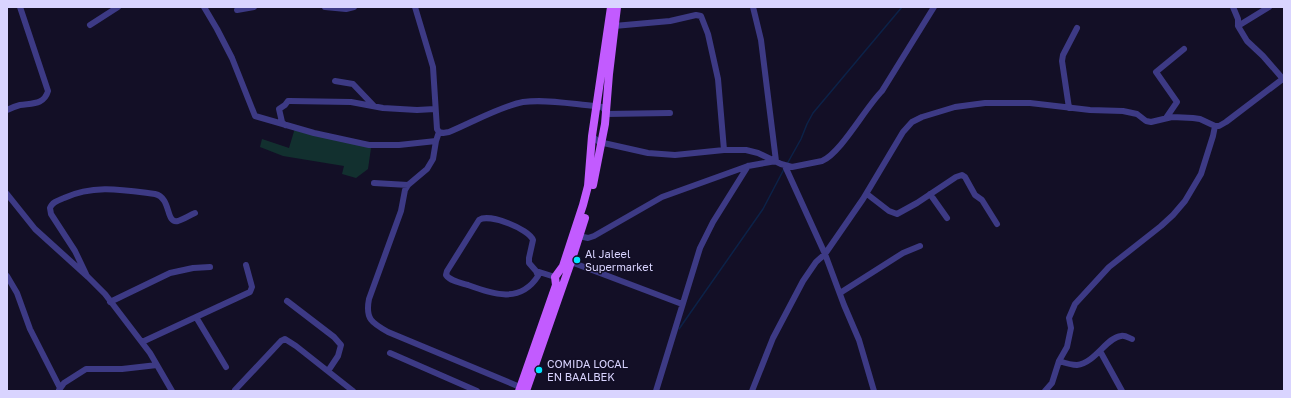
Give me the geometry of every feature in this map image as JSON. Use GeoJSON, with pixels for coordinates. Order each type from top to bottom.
{"type":"FeatureCollection","features":[{"type":"Feature","properties":{"kind":"main road"},"geometry":{"type":"LineString","coordinates":[[522,390],[556,285],[555,277],[563,266],[587,192],[592,136],[611,7]]}},
{"type":"Feature","properties":{"kind":"main road"},"geometry":{"type":"LineString","coordinates":[[522,390],[571,262],[593,186],[602,143],[617,7]]}},
{"type":"Feature","properties":{"kind":"street"},"geometry":{"type":"LineString","coordinates":[[7,110],[20,105],[40,102],[46,97],[48,91],[20,7]]}},
{"type":"Feature","properties":{"kind":"street"},"geometry":{"type":"LineString","coordinates":[[90,25],[118,7]]}},
{"type":"Feature","properties":{"kind":"street"},"geometry":{"type":"LineString","coordinates":[[204,7],[218,29],[232,58],[256,117],[286,126],[369,145],[399,145],[436,141]]}},
{"type":"Feature","properties":{"kind":"street"},"geometry":{"type":"LineString","coordinates":[[236,10],[254,7]]}},
{"type":"Feature","properties":{"kind":"street"},"geometry":{"type":"LineString","coordinates":[[325,7],[346,9],[354,7]]}},
{"type":"Feature","properties":{"kind":"street"},"geometry":{"type":"LineString","coordinates":[[415,7],[433,67],[436,127],[439,132],[436,141],[435,155],[430,164],[408,185],[404,194],[396,224],[369,299],[367,310],[369,318],[375,325],[388,332],[522,390]]}},
{"type":"Feature","properties":{"kind":"street"},"geometry":{"type":"LineString","coordinates":[[753,7],[761,40],[776,161]]}},
{"type":"Feature","properties":{"kind":"street"},"geometry":{"type":"LineString","coordinates":[[592,136],[602,143],[634,150],[664,154],[724,150],[751,151],[785,166],[792,167],[826,160],[856,125],[873,100],[882,91],[934,7]]}},
{"type":"Feature","properties":{"kind":"street"},"geometry":{"type":"LineString","coordinates":[[752,391],[773,338],[803,281],[816,262],[825,254],[867,194],[908,126],[922,117],[955,107],[984,103],[1030,103],[1090,110],[1130,112],[1151,122],[1166,118],[1193,118],[1219,126],[1283,79],[1264,56],[1247,41],[1238,26],[1238,19],[1233,7]]}},
{"type":"Feature","properties":{"kind":"street"},"geometry":{"type":"LineString","coordinates":[[1238,26],[1269,7]]}},
{"type":"Feature","properties":{"kind":"street"},"geometry":{"type":"LineString","coordinates":[[614,26],[670,21],[696,15],[701,16],[708,34],[718,79],[724,150]]}},
{"type":"Feature","properties":{"kind":"street"},"geometry":{"type":"LineString","coordinates":[[1069,108],[1062,61],[1063,54],[1077,28]]}},
{"type":"Feature","properties":{"kind":"street"},"geometry":{"type":"LineString","coordinates":[[1166,118],[1177,102],[1156,72],[1184,49]]}},
{"type":"Feature","properties":{"kind":"street"},"geometry":{"type":"LineString","coordinates":[[335,81],[353,84],[374,106]]}},
{"type":"Feature","properties":{"kind":"street"},"geometry":{"type":"LineString","coordinates":[[286,126],[282,122],[279,109],[288,101],[351,102],[374,106],[435,110]]}},
{"type":"Feature","properties":{"kind":"street"},"geometry":{"type":"LineString","coordinates":[[439,132],[449,132],[509,106],[523,102],[551,102],[596,106],[602,107],[606,113],[670,113]]}},
{"type":"Feature","properties":{"kind":"street"},"geometry":{"type":"LineString","coordinates":[[1045,391],[1052,383],[1059,361],[1067,347],[1071,328],[1069,318],[1075,304],[1110,267],[1173,215],[1201,174],[1215,126]]}},
{"type":"Feature","properties":{"kind":"street"},"geometry":{"type":"LineString","coordinates":[[579,236],[588,238],[594,236],[662,197],[748,166],[776,161]]}},
{"type":"Feature","properties":{"kind":"street"},"geometry":{"type":"LineString","coordinates":[[656,391],[696,257],[705,235],[748,166]]}},
{"type":"Feature","properties":{"kind":"street"},"geometry":{"type":"LineString","coordinates":[[785,166],[825,254],[859,340],[874,391]]}},
{"type":"Feature","properties":{"kind":"street"},"geometry":{"type":"LineString","coordinates":[[867,194],[889,211],[897,214],[956,177],[962,175],[965,177],[975,195],[985,204],[997,224]]}},
{"type":"Feature","properties":{"kind":"street"},"geometry":{"type":"LineString","coordinates":[[374,183],[408,185]]}},
{"type":"Feature","properties":{"kind":"street"},"geometry":{"type":"LineString","coordinates":[[88,277],[75,251],[51,214],[50,208],[53,203],[84,190],[110,189],[161,196],[164,199],[171,218],[174,221],[178,221],[196,213]]}},
{"type":"Feature","properties":{"kind":"street"},"geometry":{"type":"LineString","coordinates":[[7,194],[35,229],[88,277],[104,294],[142,342],[172,391]]}},
{"type":"Feature","properties":{"kind":"street"},"geometry":{"type":"LineString","coordinates":[[930,194],[947,218]]}},
{"type":"Feature","properties":{"kind":"street"},"geometry":{"type":"LineString","coordinates":[[536,271],[538,276],[528,288],[513,294],[503,295],[490,293],[448,277],[446,274],[479,220],[484,218],[501,221],[531,235],[534,240],[529,263],[536,271],[555,277]]}},
{"type":"Feature","properties":{"kind":"street"},"geometry":{"type":"LineString","coordinates":[[840,293],[903,253],[920,246]]}},
{"type":"Feature","properties":{"kind":"street"},"geometry":{"type":"LineString","coordinates":[[571,262],[682,304]]}},
{"type":"Feature","properties":{"kind":"street"},"geometry":{"type":"LineString","coordinates":[[142,342],[250,292],[252,287],[246,265]]}},
{"type":"Feature","properties":{"kind":"street"},"geometry":{"type":"LineString","coordinates":[[110,302],[170,273],[193,268],[210,267]]}},
{"type":"Feature","properties":{"kind":"street"},"geometry":{"type":"LineString","coordinates":[[7,276],[17,293],[30,329],[59,390],[71,378],[86,369],[122,369],[157,365]]}},
{"type":"Feature","properties":{"kind":"street"},"geometry":{"type":"LineString","coordinates":[[286,301],[334,337],[341,345],[338,356],[328,371]]}},
{"type":"Feature","properties":{"kind":"street"},"geometry":{"type":"LineString","coordinates":[[196,317],[226,367]]}},
{"type":"Feature","properties":{"kind":"street"},"geometry":{"type":"LineString","coordinates":[[1059,361],[1079,365],[1096,356],[1107,344],[1118,336],[1122,335],[1132,339]]}},
{"type":"Feature","properties":{"kind":"street"},"geometry":{"type":"LineString","coordinates":[[235,390],[283,340],[288,341],[354,391]]}},
{"type":"Feature","properties":{"kind":"street"},"geometry":{"type":"LineString","coordinates":[[1100,351],[1122,391]]}},
{"type":"Feature","properties":{"kind":"street"},"geometry":{"type":"LineString","coordinates":[[390,353],[477,391]]}},
{"type":"Feature","properties":{"kind":"green space"},"geometry":{"type":"Polygon","coordinates":[[[295,128],[371,148],[368,169],[356,178],[342,174],[344,166],[283,156],[260,147],[262,139],[289,148],[295,128]]]}},
{"type":"Feature","properties":{"kind":"waterway"},"geometry":{"type":"LineString","coordinates":[[787,164],[813,113],[902,7]]}},
{"type":"Feature","properties":{"kind":"waterway"},"geometry":{"type":"LineString","coordinates":[[679,329],[763,209],[784,169]]}},
{"type":"Feature","properties":{"kind":"place","name":"Al Jaleel Supermarket"},"geometry":{"type":"Point","coordinates":[577,260]}},
{"type":"Feature","properties":{"kind":"place","name":"COMIDA LOCAL EN BAALBEK"},"geometry":{"type":"Point","coordinates":[539,370]}}]}
